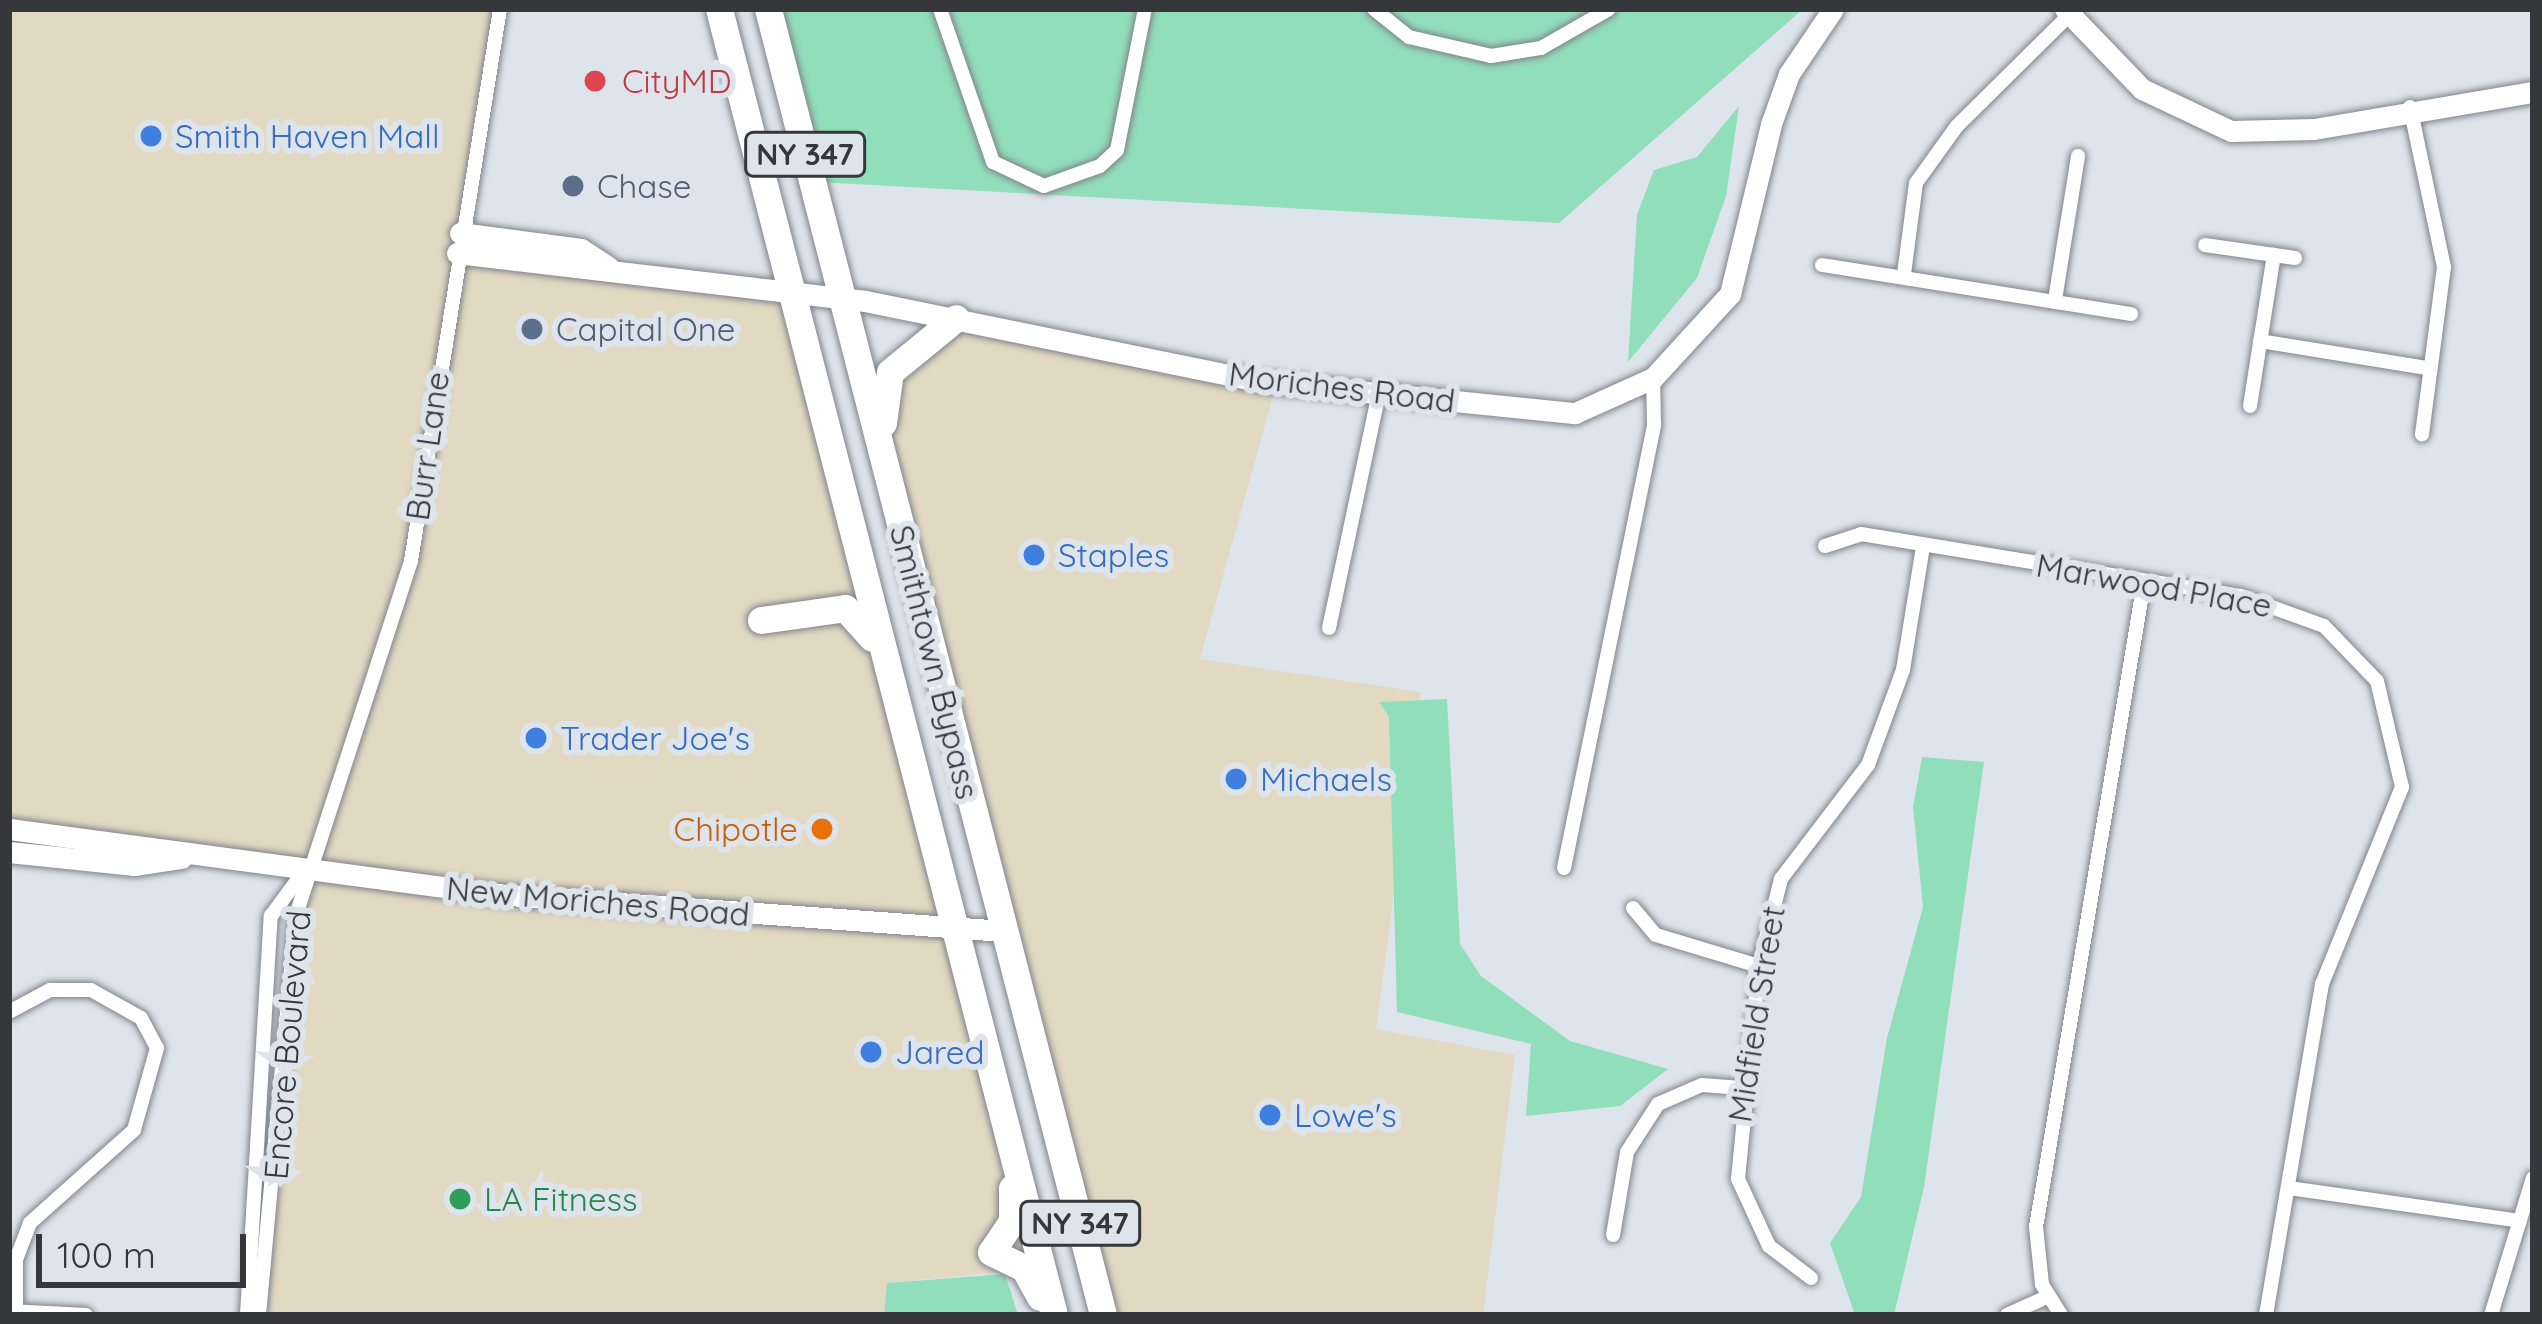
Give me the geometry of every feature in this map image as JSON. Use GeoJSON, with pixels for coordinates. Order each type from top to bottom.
{"type":"FeatureCollection","features":[{"type":"Feature","properties":{"kind":"highway","name":"Smithtown Bypass"},"geometry":{"type":"LineString","coordinates":[[719,9],[1051,1315]]}},
{"type":"Feature","properties":{"kind":"highway","name":"Smithtown Bypass"},"geometry":{"type":"LineString","coordinates":[[768,9],[1103,1315]]}},
{"type":"Feature","properties":{"kind":"highway"},"geometry":{"type":"LineString","coordinates":[[887,475],[886,380],[956,318]]}},
{"type":"Feature","properties":{"kind":"highway"},"geometry":{"type":"LineString","coordinates":[[855,539],[844,587],[761,620],[850,610],[886,661]]}},
{"type":"Feature","properties":{"kind":"highway"},"geometry":{"type":"LineString","coordinates":[[1010,1142],[1013,1216],[991,1252],[1024,1268],[1051,1315]]}},
{"type":"Feature","properties":{"kind":"main road","name":"Moriches Road"},"geometry":{"type":"LineString","coordinates":[[458,243],[842,298],[1258,381],[1575,413],[1653,378],[1730,295],[1771,124],[1789,74],[1833,9]]}},
{"type":"Feature","properties":{"kind":"main road"},"geometry":{"type":"LineString","coordinates":[[2068,12],[2142,89],[2203,123],[2280,134],[2410,107],[2533,92]]}},
{"type":"Feature","properties":{"kind":"main road","name":"New Moriches Road"},"geometry":{"type":"LineString","coordinates":[[9,829],[304,871],[956,932],[1004,932]]}},
{"type":"Feature","properties":{"kind":"main road","name":"New Moriches Road"},"geometry":{"type":"LineString","coordinates":[[9,852],[134,865],[194,856]]}},
{"type":"Feature","properties":{"kind":"street","name":"Burr Lane"},"geometry":{"type":"LineString","coordinates":[[304,871],[411,561],[458,243],[500,9]]}},
{"type":"Feature","properties":{"kind":"street"},"geometry":{"type":"LineString","coordinates":[[940,9],[993,162],[1044,186],[1100,166],[1117,150],[1145,9]]}},
{"type":"Feature","properties":{"kind":"street"},"geometry":{"type":"LineString","coordinates":[[1374,9],[1409,37],[1491,56],[1540,48],[1609,9]]}},
{"type":"Feature","properties":{"kind":"street"},"geometry":{"type":"LineString","coordinates":[[1904,274],[1916,183],[1957,126],[2068,12]]}},
{"type":"Feature","properties":{"kind":"street"},"geometry":{"type":"LineString","coordinates":[[2410,107],[2444,267],[2426,368],[2422,435]]}},
{"type":"Feature","properties":{"kind":"street"},"geometry":{"type":"LineString","coordinates":[[2054,300],[2078,156]]}},
{"type":"Feature","properties":{"kind":"street"},"geometry":{"type":"LineString","coordinates":[[2205,244],[2295,258]]}},
{"type":"Feature","properties":{"kind":"street"},"geometry":{"type":"LineString","coordinates":[[2250,406],[2274,255]]}},
{"type":"Feature","properties":{"kind":"street"},"geometry":{"type":"LineString","coordinates":[[1822,265],[1904,274],[2131,314]]}},
{"type":"Feature","properties":{"kind":"street"},"geometry":{"type":"LineString","coordinates":[[2260,341],[2426,368]]}},
{"type":"Feature","properties":{"kind":"street"},"geometry":{"type":"LineString","coordinates":[[1564,868],[1654,424],[1653,378]]}},
{"type":"Feature","properties":{"kind":"street"},"geometry":{"type":"LineString","coordinates":[[1328,628],[1379,392]]}},
{"type":"Feature","properties":{"kind":"street","name":"Marwood Place"},"geometry":{"type":"LineString","coordinates":[[1825,546],[1861,534],[2241,596],[2324,626],[2366,664],[2395,727],[2398,804],[2323,984],[2266,1315]]}},
{"type":"Feature","properties":{"kind":"street","name":"Midfield Street"},"geometry":{"type":"LineString","coordinates":[[1811,1277],[1769,1246],[1744,1197],[1735,1145],[1760,966],[1780,879],[1868,765],[1903,670],[1923,546]]}},
{"type":"Feature","properties":{"kind":"street"},"geometry":{"type":"LineString","coordinates":[[2061,1315],[2047,1297],[2036,1227],[2144,582]]}},
{"type":"Feature","properties":{"kind":"street","name":"Encore Boulevard"},"geometry":{"type":"LineString","coordinates":[[247,1315],[271,916],[304,871]]}},
{"type":"Feature","properties":{"kind":"street","name":"Encore Boulevard"},"geometry":{"type":"LineString","coordinates":[[259,1315],[304,871]]}},
{"type":"Feature","properties":{"kind":"street"},"geometry":{"type":"LineString","coordinates":[[1633,908],[1657,935],[1760,966]]}},
{"type":"Feature","properties":{"kind":"street"},"geometry":{"type":"LineString","coordinates":[[9,1012],[50,990],[91,990],[142,1018],[157,1048],[134,1130],[30,1223],[16,1259],[13,1311],[86,1315]]}},
{"type":"Feature","properties":{"kind":"street"},"geometry":{"type":"LineString","coordinates":[[1613,1235],[1628,1153],[1658,1104],[1702,1085],[1742,1088]]}},
{"type":"Feature","properties":{"kind":"street"},"geometry":{"type":"LineString","coordinates":[[2491,1315],[2533,1178]]}},
{"type":"Feature","properties":{"kind":"street"},"geometry":{"type":"LineString","coordinates":[[2289,1188],[2520,1221]]}},
{"type":"Feature","properties":{"kind":"street"},"geometry":{"type":"LineString","coordinates":[[2007,1315],[2047,1297]]}},
{"type":"Feature","properties":{"kind":"shaded area"},"geometry":{"type":"Polygon","coordinates":[[[9,9],[500,9],[457,253],[792,292],[1042,1268],[887,1283],[884,1315],[274,1315],[264,1306],[304,871],[9,849],[9,9]]]}},
{"type":"Feature","properties":{"kind":"shaded area"},"geometry":{"type":"Polygon","coordinates":[[[976,329],[1274,393],[1200,659],[1421,692],[1376,1029],[1515,1055],[1483,1315],[1103,1315],[869,403],[919,333],[976,329]]]}},
{"type":"Feature","properties":{"kind":"green space"},"geometry":{"type":"Polygon","coordinates":[[[767,9],[1803,9],[1559,223],[818,182],[767,9]]]}},
{"type":"Feature","properties":{"kind":"green space"},"geometry":{"type":"Polygon","coordinates":[[[1739,106],[1726,196],[1697,278],[1628,362],[1637,215],[1654,170],[1697,157],[1739,106]]]}},
{"type":"Feature","properties":{"kind":"green space"},"geometry":{"type":"Polygon","coordinates":[[[1447,699],[1460,944],[1481,976],[1570,1041],[1668,1069],[1620,1106],[1526,1116],[1531,1044],[1397,1012],[1389,717],[1379,702],[1447,699]]]}},
{"type":"Feature","properties":{"kind":"green space"},"geometry":{"type":"Polygon","coordinates":[[[1922,757],[1984,762],[1924,1187],[1894,1315],[1855,1315],[1830,1243],[1861,1197],[1887,1038],[1923,907],[1913,807],[1922,757]]]}},
{"type":"Feature","properties":{"kind":"green space"},"geometry":{"type":"Polygon","coordinates":[[[1005,1274],[1018,1315],[884,1315],[887,1283],[1005,1274]]]}},
{"type":"Feature","properties":{"kind":"place","name":"CityMD"},"geometry":{"type":"Point","coordinates":[595,81]}},
{"type":"Feature","properties":{"kind":"place","name":"Smith Haven Mall"},"geometry":{"type":"Point","coordinates":[151,136]}},
{"type":"Feature","properties":{"kind":"place","name":"Chase"},"geometry":{"type":"Point","coordinates":[573,186]}},
{"type":"Feature","properties":{"kind":"place","name":"Capital One"},"geometry":{"type":"Point","coordinates":[532,329]}},
{"type":"Feature","properties":{"kind":"place","name":"Staples"},"geometry":{"type":"Point","coordinates":[1034,555]}},
{"type":"Feature","properties":{"kind":"place","name":"Trader Joe's"},"geometry":{"type":"Point","coordinates":[536,738]}},
{"type":"Feature","properties":{"kind":"place","name":"Michaels"},"geometry":{"type":"Point","coordinates":[1236,779]}},
{"type":"Feature","properties":{"kind":"place","name":"Chipotle"},"geometry":{"type":"Point","coordinates":[822,829]}},
{"type":"Feature","properties":{"kind":"place","name":"Jared"},"geometry":{"type":"Point","coordinates":[871,1052]}},
{"type":"Feature","properties":{"kind":"place","name":"Lowe's"},"geometry":{"type":"Point","coordinates":[1270,1115]}},
{"type":"Feature","properties":{"kind":"place","name":"LA Fitness"},"geometry":{"type":"Point","coordinates":[460,1199]}}]}
